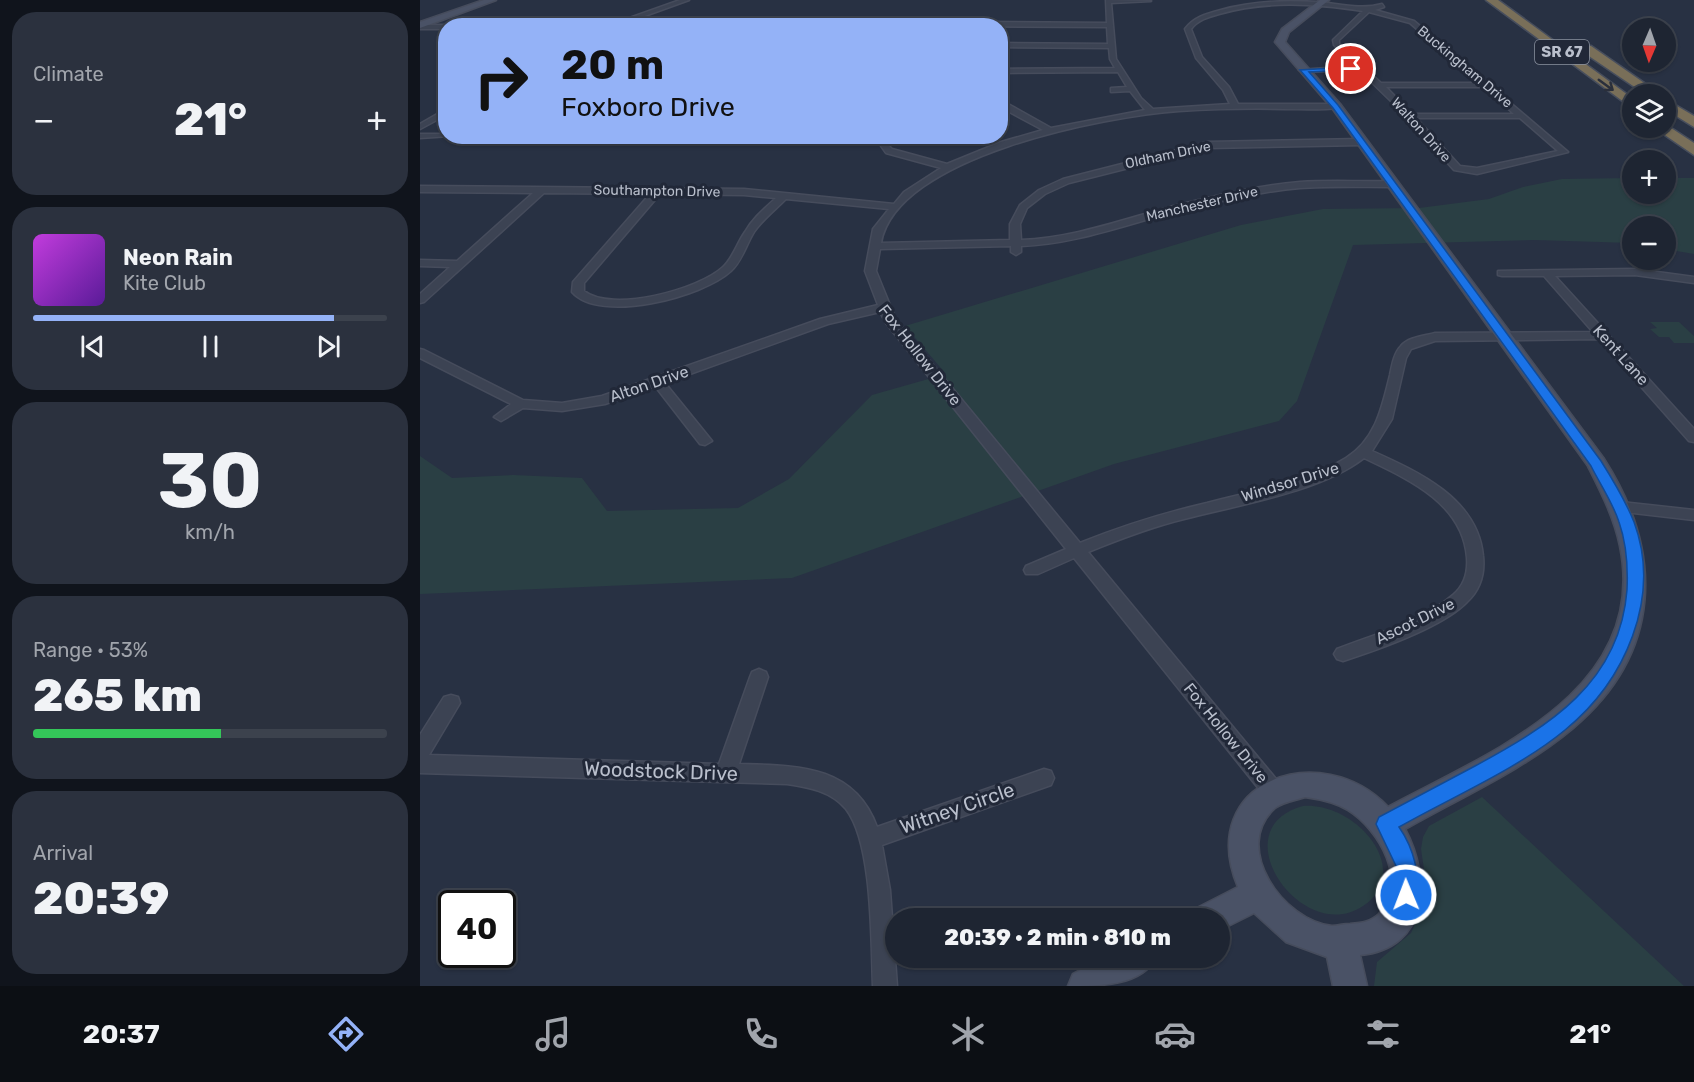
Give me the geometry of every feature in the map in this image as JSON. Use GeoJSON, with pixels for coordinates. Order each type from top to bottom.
{"type":"FeatureCollection","features":[{"type":"Feature","properties":{"kind":"highway","name":"SR 67"},"geometry":{"type":"LineString","coordinates":[[1491,0],[1622,97]]}},
{"type":"Feature","properties":{"kind":"highway","name":"SR 67"},"geometry":{"type":"LineString","coordinates":[[1575,40],[1639,84]]}},
{"type":"Feature","properties":{"kind":"highway"},"geometry":{"type":"LineString","coordinates":[[1676,111],[1694,123]]}},
{"type":"Feature","properties":{"kind":"highway"},"geometry":{"type":"LineString","coordinates":[[1676,137],[1694,150]]}},
{"type":"Feature","properties":{"kind":"street"},"geometry":{"type":"LineString","coordinates":[[442,18],[492,0]]}},
{"type":"Feature","properties":{"kind":"street"},"geometry":{"type":"LineString","coordinates":[[633,18],[686,0]]}},
{"type":"Feature","properties":{"kind":"street"},"geometry":{"type":"LineString","coordinates":[[1148,1],[1108,1],[1113,59],[1132,90],[1152,111]]}},
{"type":"Feature","properties":{"kind":"street","name":"Buckingham Drive"},"geometry":{"type":"LineString","coordinates":[[1248,6],[1274,2],[1321,3],[1410,21],[1564,152],[1477,171],[1463,170]]}},
{"type":"Feature","properties":{"kind":"street"},"geometry":{"type":"LineString","coordinates":[[1236,3],[1248,6]]}},
{"type":"Feature","properties":{"kind":"street"},"geometry":{"type":"LineString","coordinates":[[1321,3],[1280,38],[1281,44],[1336,106],[1597,464],[1621,507],[1633,547],[1636,578],[1633,608],[1624,640],[1599,686],[1585,703],[1548,733],[1386,824]]}},
{"type":"Feature","properties":{"kind":"street"},"geometry":{"type":"LineString","coordinates":[[1235,106],[1226,89],[1199,58],[1188,28],[1201,18],[1248,6]]}},
{"type":"Feature","properties":{"kind":"street"},"geometry":{"type":"LineString","coordinates":[[1367,12],[1382,6]]}},
{"type":"Feature","properties":{"kind":"street","name":"Walton Drive"},"geometry":{"type":"LineString","coordinates":[[1367,12],[1335,43],[1409,116],[1454,166],[1463,170]]}},
{"type":"Feature","properties":{"kind":"street"},"geometry":{"type":"LineString","coordinates":[[420,26],[438,20]]}},
{"type":"Feature","properties":{"kind":"street"},"geometry":{"type":"LineString","coordinates":[[1008,24],[1110,25]]}},
{"type":"Feature","properties":{"kind":"street"},"geometry":{"type":"LineString","coordinates":[[420,26],[438,27]]}},
{"type":"Feature","properties":{"kind":"street"},"geometry":{"type":"LineString","coordinates":[[1008,45],[1111,46]]}},
{"type":"Feature","properties":{"kind":"street"},"geometry":{"type":"LineString","coordinates":[[1304,70],[1361,68]]}},
{"type":"Feature","properties":{"kind":"street"},"geometry":{"type":"LineString","coordinates":[[1008,71],[1120,70]]}},
{"type":"Feature","properties":{"kind":"street"},"geometry":{"type":"LineString","coordinates":[[1379,86],[1486,85]]}},
{"type":"Feature","properties":{"kind":"street"},"geometry":{"type":"LineString","coordinates":[[1114,90],[1132,90]]}},
{"type":"Feature","properties":{"kind":"street","name":"Fox Hollow Drive"},"geometry":{"type":"LineString","coordinates":[[1008,143],[1051,131],[1152,111],[1235,106],[1336,106]]}},
{"type":"Feature","properties":{"kind":"street"},"geometry":{"type":"LineString","coordinates":[[1008,108],[1051,131]]}},
{"type":"Feature","properties":{"kind":"street"},"geometry":{"type":"LineString","coordinates":[[420,127],[438,116]]}},
{"type":"Feature","properties":{"kind":"street"},"geometry":{"type":"LineString","coordinates":[[1409,116],[1522,116]]}},
{"type":"Feature","properties":{"kind":"street"},"geometry":{"type":"LineString","coordinates":[[420,136],[438,136]]}},
{"type":"Feature","properties":{"kind":"street","name":"Oldham Drive"},"geometry":{"type":"LineString","coordinates":[[1015,248],[1015,224],[1023,207],[1042,192],[1075,178],[1208,145],[1362,142]]}},
{"type":"Feature","properties":{"kind":"street"},"geometry":{"type":"LineString","coordinates":[[886,144],[885,147],[889,151],[947,167]]}},
{"type":"Feature","properties":{"kind":"street","name":"Fox Hollow Drive"},"geometry":{"type":"LineString","coordinates":[[1004,144],[947,167],[915,187],[893,207],[881,225],[873,246],[871,276],[882,308],[1274,792]]}},
{"type":"Feature","properties":{"kind":"street","name":"Manchester Drive"},"geometry":{"type":"LineString","coordinates":[[873,246],[1015,248],[1071,238],[1183,207],[1282,186],[1392,184]]}},
{"type":"Feature","properties":{"kind":"street","name":"Southampton Drive"},"geometry":{"type":"LineString","coordinates":[[420,189],[658,191],[785,195],[893,207]]}},
{"type":"Feature","properties":{"kind":"street"},"geometry":{"type":"LineString","coordinates":[[420,300],[542,190]]}},
{"type":"Feature","properties":{"kind":"street"},"geometry":{"type":"LineString","coordinates":[[658,191],[583,277],[577,288],[585,299],[611,305],[647,300],[722,274],[732,264],[753,225],[785,195]]}},
{"type":"Feature","properties":{"kind":"street"},"geometry":{"type":"LineString","coordinates":[[420,263],[460,264]]}},
{"type":"Feature","properties":{"kind":"street"},"geometry":{"type":"LineString","coordinates":[[1502,273],[1635,272],[1694,280]]}},
{"type":"Feature","properties":{"kind":"street","name":"Kent Lane"},"geometry":{"type":"LineString","coordinates":[[1547,273],[1694,438]]}},
{"type":"Feature","properties":{"kind":"street","name":"Alton Drive"},"geometry":{"type":"LineString","coordinates":[[420,353],[520,404],[548,407],[583,404],[605,400],[824,321],[882,308]]}},
{"type":"Feature","properties":{"kind":"street"},"geometry":{"type":"LineString","coordinates":[[1503,336],[1602,335]]}},
{"type":"Feature","properties":{"kind":"street","name":"Windsor Drive"},"geometry":{"type":"LineString","coordinates":[[1032,570],[1161,520],[1324,475],[1364,453],[1381,430],[1400,358],[1406,347],[1421,339],[1435,337],[1503,336]]}},
{"type":"Feature","properties":{"kind":"street"},"geometry":{"type":"LineString","coordinates":[[657,381],[705,441]]}},
{"type":"Feature","properties":{"kind":"street"},"geometry":{"type":"LineString","coordinates":[[501,417],[520,404]]}},
{"type":"Feature","properties":{"kind":"street","name":"Ascot Drive"},"geometry":{"type":"LineString","coordinates":[[1343,654],[1450,607],[1468,590],[1476,569],[1477,558],[1471,535],[1449,503],[1413,477],[1364,453]]}},
{"type":"Feature","properties":{"kind":"street"},"geometry":{"type":"LineString","coordinates":[[1621,507],[1694,515]]}},
{"type":"Feature","properties":{"kind":"street"},"geometry":{"type":"LineString","coordinates":[[726,773],[759,677]]}},
{"type":"Feature","properties":{"kind":"street"},"geometry":{"type":"LineString","coordinates":[[420,752],[451,703]]}},
{"type":"Feature","properties":{"kind":"street","name":"Woodstock Drive"},"geometry":{"type":"LineString","coordinates":[[420,764],[803,777],[831,786],[854,802],[871,839],[885,986]]}},
{"type":"Feature","properties":{"kind":"street","name":"Witney Circle"},"geometry":{"type":"LineString","coordinates":[[871,839],[1044,778]]}},
{"type":"Feature","properties":{"kind":"street"},"geometry":{"type":"LineString","coordinates":[[1305,784],[1340,791],[1372,810],[1386,824],[1398,844],[1406,866],[1406,895],[1402,908],[1394,920],[1371,937],[1341,943],[1303,934],[1285,923],[1257,895],[1244,864],[1243,834],[1248,816],[1259,802],[1289,786],[1305,784]]}},
{"type":"Feature","properties":{"kind":"street"},"geometry":{"type":"LineString","coordinates":[[1230,908],[1257,895]]}},
{"type":"Feature","properties":{"kind":"street"},"geometry":{"type":"LineString","coordinates":[[1341,943],[1350,986]]}},
{"type":"Feature","properties":{"kind":"street"},"geometry":{"type":"LineString","coordinates":[[1085,986],[1118,968]]}},
{"type":"Feature","properties":{"kind":"green space"},"geometry":{"type":"Polygon","coordinates":[[[1622,178],[1622,204],[1676,204],[1676,178],[1694,178],[1694,254],[1676,251],[1676,216],[1622,216],[1622,243],[1535,240],[1353,245],[1297,401],[1279,421],[1114,464],[792,578],[420,594],[420,456],[452,478],[513,475],[582,478],[607,511],[738,508],[789,479],[872,395],[946,374],[905,326],[1241,225],[1323,209],[1419,208],[1489,199],[1523,187],[1562,179],[1622,178]]]}},
{"type":"Feature","properties":{"kind":"green space"},"geometry":{"type":"Polygon","coordinates":[[[1650,322],[1679,322],[1694,336],[1694,343],[1674,343],[1669,337],[1659,337],[1650,329],[1657,328],[1650,322]]]}},
{"type":"Feature","properties":{"kind":"green space"},"geometry":{"type":"Polygon","coordinates":[[[1482,797],[1684,986],[1374,986],[1377,962],[1411,933],[1422,909],[1426,883],[1421,849],[1423,837],[1429,826],[1482,797]]]}},
{"type":"Feature","properties":{"kind":"green space"},"geometry":{"type":"Polygon","coordinates":[[[1303,806],[1323,808],[1342,815],[1359,827],[1373,842],[1381,858],[1383,875],[1378,892],[1363,906],[1340,914],[1316,911],[1296,898],[1279,880],[1269,859],[1268,837],[1279,819],[1303,806]]]}},
{"type":"Feature","properties":{"kind":"route"},"geometry":{"type":"LineString","coordinates":[[1351,69],[1304,70],[1336,106],[1597,464],[1621,507],[1627,523],[1636,572],[1633,608],[1624,640],[1607,674],[1585,703],[1558,726],[1526,747],[1386,824],[1402,851],[1408,880],[1406,895]]}}]}
